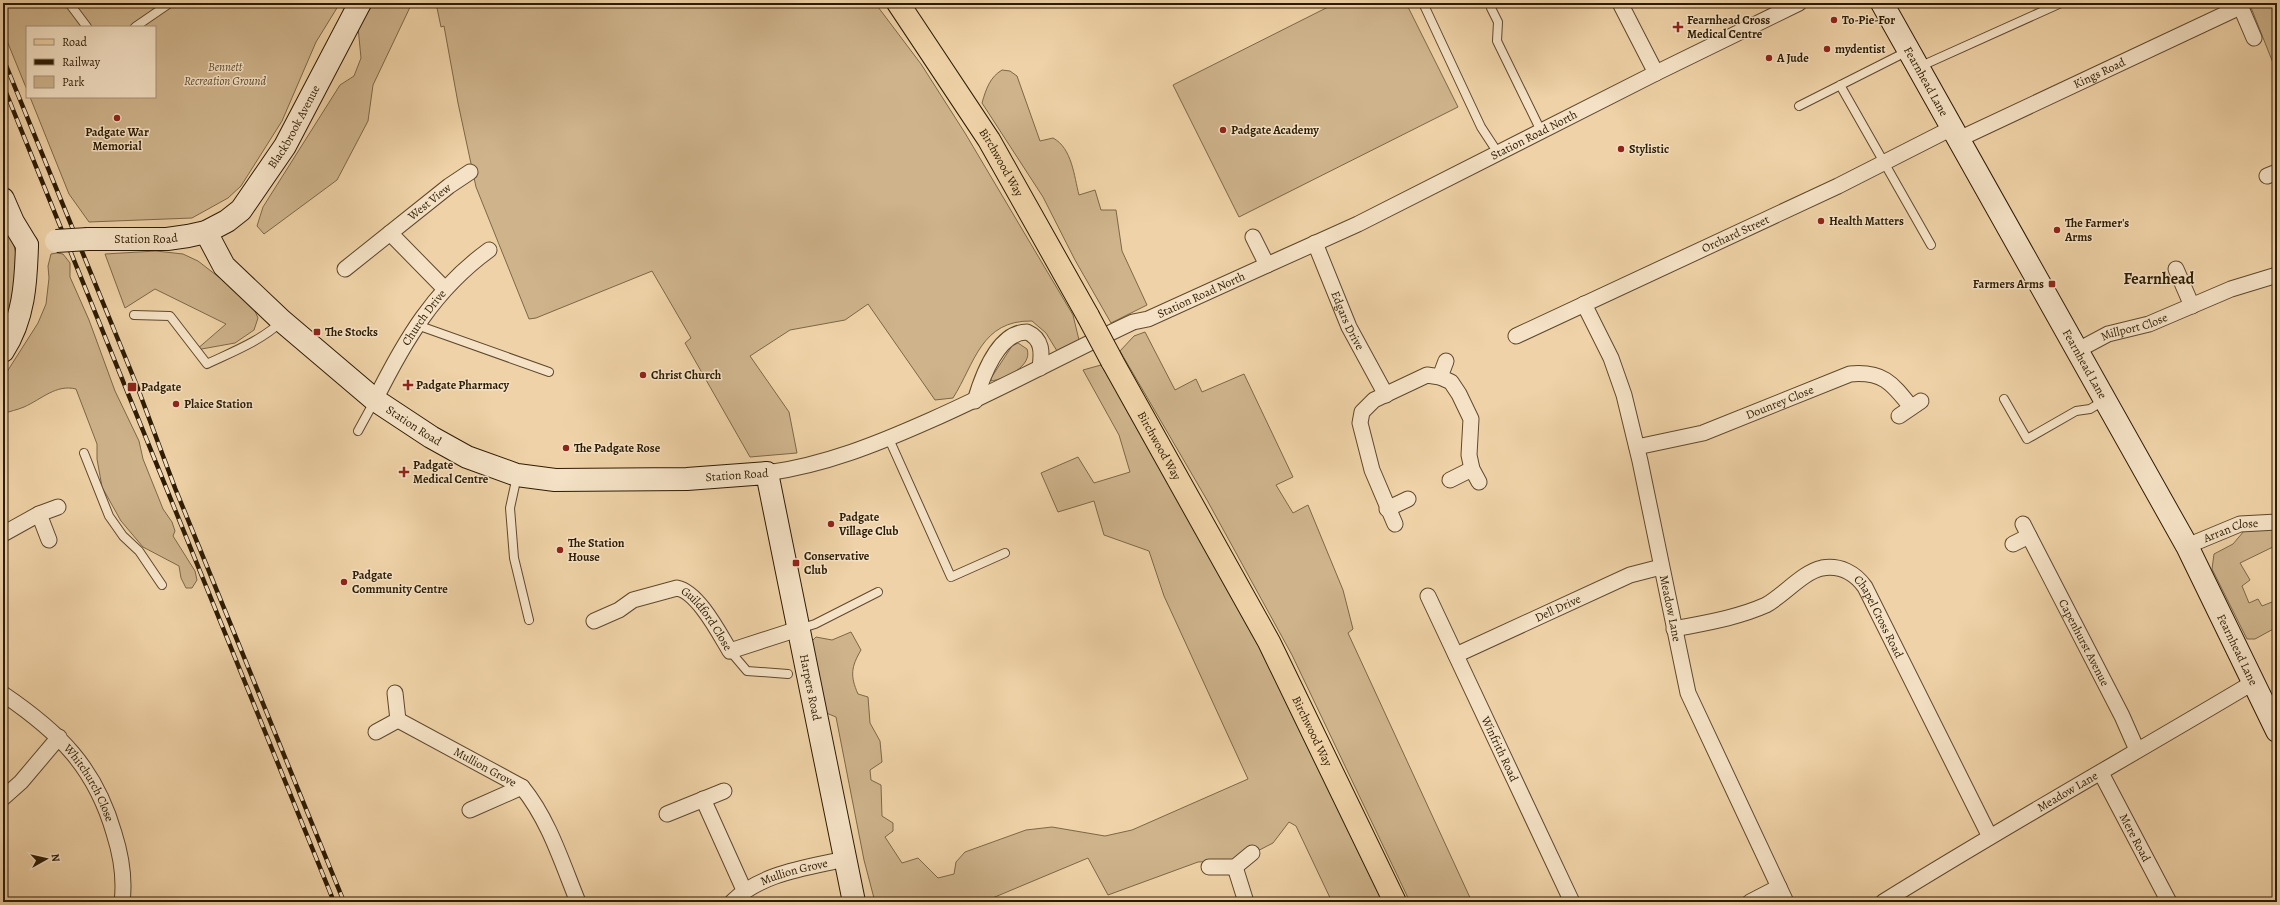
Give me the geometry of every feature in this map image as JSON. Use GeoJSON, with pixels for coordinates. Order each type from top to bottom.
{"type":"FeatureCollection","features":[{"type":"Feature","properties":{"kind":"main road","name":"Birchwood Way"},"geometry":{"type":"LineString","coordinates":[[898,3],[989,140],[1269,642],[1395,902]]}},
{"type":"Feature","properties":{"kind":"street"},"geometry":{"type":"LineString","coordinates":[[1620,3],[1656,72]]}},
{"type":"Feature","properties":{"kind":"street","name":"Station Road North"},"geometry":{"type":"LineString","coordinates":[[1070,352],[1133,322],[1148,319],[1315,242],[1358,224],[1656,72],[1799,3]]}},
{"type":"Feature","properties":{"kind":"street","name":"Fearnhead Lane"},"geometry":{"type":"LineString","coordinates":[[1882,3],[2187,546],[2277,731]]}},
{"type":"Feature","properties":{"kind":"street","name":"Blackbrook Avenue"},"geometry":{"type":"LineString","coordinates":[[206,232],[241,210],[255,192],[285,146],[356,4]]}},
{"type":"Feature","properties":{"kind":"street","name":"Kings Road"},"geometry":{"type":"LineString","coordinates":[[1955,134],[2239,5],[2254,38]]}},
{"type":"Feature","properties":{"kind":"street","name":"Orchard Street"},"geometry":{"type":"LineString","coordinates":[[1516,336],[1884,163],[1955,134]]}},
{"type":"Feature","properties":{"kind":"street","name":"West View"},"geometry":{"type":"LineString","coordinates":[[345,269],[470,172]]}},
{"type":"Feature","properties":{"kind":"street"},"geometry":{"type":"LineString","coordinates":[[3,199],[13,222],[27,245],[23,303],[16,327],[3,351]]}},
{"type":"Feature","properties":{"kind":"street","name":"Station Road"},"geometry":{"type":"LineString","coordinates":[[27,245],[88,239],[167,239],[206,232],[224,266],[282,321],[375,400],[431,437],[467,457],[517,475],[555,480],[584,481],[687,479],[767,473],[813,466],[858,452],[975,401],[1070,352]]}},
{"type":"Feature","properties":{"kind":"street"},"geometry":{"type":"LineString","coordinates":[[390,233],[444,288]]}},
{"type":"Feature","properties":{"kind":"street"},"geometry":{"type":"LineString","coordinates":[[1253,237],[1267,265]]}},
{"type":"Feature","properties":{"kind":"street","name":"Edgars Drive"},"geometry":{"type":"LineString","coordinates":[[1315,242],[1350,326],[1386,394]]}},
{"type":"Feature","properties":{"kind":"street","name":"Church Drive"},"geometry":{"type":"LineString","coordinates":[[375,400],[417,325],[444,288],[489,250]]}},
{"type":"Feature","properties":{"kind":"street"},"geometry":{"type":"LineString","coordinates":[[2176,269],[2192,306]]}},
{"type":"Feature","properties":{"kind":"street","name":"Millport Close"},"geometry":{"type":"LineString","coordinates":[[2078,350],[2108,334],[2149,324],[2231,289],[2277,275]]}},
{"type":"Feature","properties":{"kind":"street","name":"Meadow Lane"},"geometry":{"type":"LineString","coordinates":[[1584,304],[1618,377],[1637,447],[1674,629],[1692,704],[1786,902]]}},
{"type":"Feature","properties":{"kind":"street"},"geometry":{"type":"LineString","coordinates":[[975,401],[982,378],[1003,343],[1014,334],[1027,332],[1037,339],[1042,352],[1040,368]]}},
{"type":"Feature","properties":{"kind":"street"},"geometry":{"type":"LineString","coordinates":[[1440,376],[1446,361]]}},
{"type":"Feature","properties":{"kind":"street","name":"Dounrey Close"},"geometry":{"type":"LineString","coordinates":[[1637,447],[1703,433],[1850,374],[1866,374],[1882,378],[1898,390],[1910,408]]}},
{"type":"Feature","properties":{"kind":"street"},"geometry":{"type":"LineString","coordinates":[[1395,524],[1386,509],[1372,470],[1360,417],[1369,403],[1386,394],[1427,375],[1440,376],[1451,382],[1468,411],[1472,427],[1469,455],[1472,469],[1479,482]]}},
{"type":"Feature","properties":{"kind":"street"},"geometry":{"type":"LineString","coordinates":[[1450,480],[1472,469]]}},
{"type":"Feature","properties":{"kind":"street","name":"Harpers Road"},"geometry":{"type":"LineString","coordinates":[[767,473],[854,902]]}},
{"type":"Feature","properties":{"kind":"street"},"geometry":{"type":"LineString","coordinates":[[1386,509],[1408,499]]}},
{"type":"Feature","properties":{"kind":"street"},"geometry":{"type":"LineString","coordinates":[[3,534],[39,514],[58,507]]}},
{"type":"Feature","properties":{"kind":"street"},"geometry":{"type":"LineString","coordinates":[[39,514],[49,540]]}},
{"type":"Feature","properties":{"kind":"street","name":"Arran Close"},"geometry":{"type":"LineString","coordinates":[[2187,546],[2240,524],[2277,522]]}},
{"type":"Feature","properties":{"kind":"street","name":"Capenhurst Avenue"},"geometry":{"type":"LineString","coordinates":[[2013,544],[2026,530],[2122,716],[2137,750]]}},
{"type":"Feature","properties":{"kind":"street","name":"Dell Drive"},"geometry":{"type":"LineString","coordinates":[[1456,655],[1630,575],[1661,567]]}},
{"type":"Feature","properties":{"kind":"street","name":"Chapel Cross Road"},"geometry":{"type":"LineString","coordinates":[[1674,629],[1729,617],[1766,604],[1807,575],[1822,568],[1838,568],[1853,574],[1864,587],[1990,835]]}},
{"type":"Feature","properties":{"kind":"street","name":"Guildford Close"},"geometry":{"type":"LineString","coordinates":[[594,621],[619,610],[633,600],[671,589],[683,589],[696,600],[730,651],[798,629]]}},
{"type":"Feature","properties":{"kind":"street","name":"Winfrith Road"},"geometry":{"type":"LineString","coordinates":[[1428,596],[1572,902]]}},
{"type":"Feature","properties":{"kind":"street","name":"Meadow Lane"},"geometry":{"type":"LineString","coordinates":[[1883,902],[1990,835],[2254,682]]}},
{"type":"Feature","properties":{"kind":"street"},"geometry":{"type":"LineString","coordinates":[[376,732],[398,720],[395,693]]}},
{"type":"Feature","properties":{"kind":"street","name":"Whitchurch Close"},"geometry":{"type":"LineString","coordinates":[[3,694],[42,722],[59,737],[75,754],[90,775],[106,809],[120,857],[122,902]]}},
{"type":"Feature","properties":{"kind":"street","name":"Mullion Grove"},"geometry":{"type":"LineString","coordinates":[[398,720],[522,787],[534,802],[546,822],[578,902]]}},
{"type":"Feature","properties":{"kind":"street"},"geometry":{"type":"LineString","coordinates":[[3,798],[21,782],[59,737]]}},
{"type":"Feature","properties":{"kind":"street","name":"Mere Road"},"geometry":{"type":"LineString","coordinates":[[2101,772],[2169,902]]}},
{"type":"Feature","properties":{"kind":"street"},"geometry":{"type":"LineString","coordinates":[[470,810],[522,787]]}},
{"type":"Feature","properties":{"kind":"street"},"geometry":{"type":"LineString","coordinates":[[667,814],[724,791]]}},
{"type":"Feature","properties":{"kind":"street"},"geometry":{"type":"LineString","coordinates":[[703,799],[744,890]]}},
{"type":"Feature","properties":{"kind":"street"},"geometry":{"type":"LineString","coordinates":[[1209,867],[1235,868],[1252,853]]}},
{"type":"Feature","properties":{"kind":"street","name":"Mullion Grove"},"geometry":{"type":"LineString","coordinates":[[732,902],[744,890],[790,871],[845,859]]}},
{"type":"Feature","properties":{"kind":"street"},"geometry":{"type":"LineString","coordinates":[[1235,868],[1246,902]]}},
{"type":"Feature","properties":{"kind":"street"},"geometry":{"type":"LineString","coordinates":[[1750,902],[1779,887]]}},
{"type":"Feature","properties":{"kind":"lane"},"geometry":{"type":"LineString","coordinates":[[70,3],[86,26]]}},
{"type":"Feature","properties":{"kind":"lane"},"geometry":{"type":"LineString","coordinates":[[136,26],[170,3]]}},
{"type":"Feature","properties":{"kind":"lane"},"geometry":{"type":"LineString","coordinates":[[1422,3],[1481,128],[1498,153]]}},
{"type":"Feature","properties":{"kind":"lane"},"geometry":{"type":"LineString","coordinates":[[1799,106],[1840,85],[2060,3]]}},
{"type":"Feature","properties":{"kind":"lane"},"geometry":{"type":"LineString","coordinates":[[1491,8],[1498,22],[1497,41],[1542,131]]}},
{"type":"Feature","properties":{"kind":"lane"},"geometry":{"type":"LineString","coordinates":[[1840,85],[1931,245]]}},
{"type":"Feature","properties":{"kind":"lane"},"geometry":{"type":"LineString","coordinates":[[134,315],[170,316],[207,364],[247,344],[274,328],[282,321]]}},
{"type":"Feature","properties":{"kind":"lane"},"geometry":{"type":"LineString","coordinates":[[417,325],[549,372]]}},
{"type":"Feature","properties":{"kind":"lane"},"geometry":{"type":"LineString","coordinates":[[2004,399],[2027,438],[2079,410],[2090,409],[2105,400]]}},
{"type":"Feature","properties":{"kind":"lane"},"geometry":{"type":"LineString","coordinates":[[358,431],[375,400]]}},
{"type":"Feature","properties":{"kind":"lane"},"geometry":{"type":"LineString","coordinates":[[889,439],[951,577],[1005,553]]}},
{"type":"Feature","properties":{"kind":"lane"},"geometry":{"type":"LineString","coordinates":[[84,453],[109,516],[123,536],[139,551],[162,585]]}},
{"type":"Feature","properties":{"kind":"lane"},"geometry":{"type":"LineString","coordinates":[[517,475],[510,508],[514,558],[529,620]]}},
{"type":"Feature","properties":{"kind":"lane"},"geometry":{"type":"LineString","coordinates":[[798,629],[815,624],[878,592]]}},
{"type":"Feature","properties":{"kind":"lane"},"geometry":{"type":"LineString","coordinates":[[730,651],[747,671],[788,674]]}},
{"type":"Feature","properties":{"kind":"green space","name":"Bennett Recreation Ground"},"geometry":{"type":"Polygon","coordinates":[[[3,3],[340,3],[316,42],[282,121],[241,186],[228,198],[192,218],[89,222],[69,194],[30,98],[156,98],[156,26],[26,26],[26,88],[3,31],[3,3]]]}},
{"type":"Feature","properties":{"kind":"green space"},"geometry":{"type":"Polygon","coordinates":[[[374,3],[412,3],[373,85],[368,121],[337,180],[264,234],[257,226],[263,207],[340,85],[354,76],[361,58],[358,27],[374,3]]]}},
{"type":"Feature","properties":{"kind":"green space"},"geometry":{"type":"Polygon","coordinates":[[[436,3],[875,3],[921,64],[965,133],[1073,315],[1079,340],[1057,351],[1046,333],[1032,321],[1015,323],[1001,328],[990,336],[982,346],[953,398],[935,400],[868,304],[845,320],[790,330],[750,356],[789,412],[797,453],[750,457],[685,343],[691,338],[652,271],[536,318],[529,319],[476,187],[458,103],[444,26],[441,27],[436,3]]]}},
{"type":"Feature","properties":{"kind":"green space"},"geometry":{"type":"Polygon","coordinates":[[[1336,3],[1406,3],[1458,107],[1239,217],[1173,85],[1336,3]]]}},
{"type":"Feature","properties":{"kind":"green space"},"geometry":{"type":"Polygon","coordinates":[[[2248,3],[2277,3],[2277,73],[2252,10],[2248,3]]]}},
{"type":"Feature","properties":{"kind":"green space"},"geometry":{"type":"Polygon","coordinates":[[[1002,70],[1010,71],[1017,76],[1040,141],[1053,138],[1064,148],[1074,171],[1079,195],[1095,190],[1101,210],[1116,210],[1122,251],[1147,305],[1111,323],[1075,260],[1043,197],[982,103],[991,80],[1002,70]]]}},
{"type":"Feature","properties":{"kind":"green space"},"geometry":{"type":"Polygon","coordinates":[[[3,209],[11,232],[19,268],[7,328],[3,334],[3,209]]]}},
{"type":"Feature","properties":{"kind":"green space"},"geometry":{"type":"Polygon","coordinates":[[[156,251],[183,254],[198,261],[251,302],[258,318],[254,330],[235,343],[196,350],[226,324],[155,289],[125,308],[105,254],[156,251]]]}},
{"type":"Feature","properties":{"kind":"green space"},"geometry":{"type":"Polygon","coordinates":[[[51,254],[63,254],[70,263],[70,277],[89,320],[115,391],[139,441],[143,459],[163,509],[172,522],[175,531],[173,536],[195,571],[197,580],[192,588],[186,588],[181,578],[179,566],[143,547],[121,521],[102,487],[97,459],[97,444],[76,389],[69,388],[56,390],[24,407],[3,414],[3,378],[38,323],[46,304],[49,278],[48,266],[51,254]]]}},
{"type":"Feature","properties":{"kind":"green space"},"geometry":{"type":"Polygon","coordinates":[[[1145,332],[1175,390],[1196,379],[1202,392],[1244,374],[1293,477],[1276,485],[1293,513],[1308,505],[1343,590],[1353,629],[1348,633],[1472,902],[1410,902],[1292,655],[1207,500],[1120,351],[1134,336],[1145,332]]]}},
{"type":"Feature","properties":{"kind":"green space"},"geometry":{"type":"Polygon","coordinates":[[[1018,343],[1027,349],[1028,355],[1026,361],[1016,371],[1003,378],[991,381],[991,378],[1012,346],[1018,343]]]}},
{"type":"Feature","properties":{"kind":"green space"},"geometry":{"type":"Polygon","coordinates":[[[1101,365],[1234,589],[1390,902],[1332,902],[1296,826],[1289,822],[1273,843],[1240,860],[1198,862],[1108,895],[1088,858],[983,902],[875,902],[864,860],[836,717],[819,710],[814,683],[819,672],[812,662],[808,645],[816,637],[832,640],[851,632],[861,650],[855,662],[853,677],[858,694],[868,697],[870,723],[880,741],[882,762],[870,770],[871,780],[881,785],[882,816],[893,823],[893,831],[885,837],[902,863],[918,858],[938,878],[954,874],[956,862],[965,852],[1026,830],[1052,827],[1105,836],[1132,830],[1248,779],[1164,596],[1149,551],[1104,535],[1094,501],[1058,512],[1041,473],[1078,457],[1094,483],[1130,472],[1119,435],[1083,370],[1101,365]]]}},
{"type":"Feature","properties":{"kind":"green space"},"geometry":{"type":"Polygon","coordinates":[[[2277,527],[2277,545],[2240,563],[2250,580],[2242,586],[2249,603],[2258,599],[2262,606],[2277,600],[2277,627],[2255,639],[2247,639],[2212,569],[2214,554],[2233,544],[2244,531],[2277,527]]]}},
{"type":"Feature","properties":{"kind":"railway"},"geometry":{"type":"LineString","coordinates":[[3,58],[137,386],[175,488],[344,902]]}},
{"type":"Feature","properties":{"kind":"railway"},"geometry":{"type":"LineString","coordinates":[[3,85],[334,902]]}},
{"type":"Feature","properties":{"kind":"place","name":"To-Pie-For"},"geometry":{"type":"Point","coordinates":[1834,20]}},
{"type":"Feature","properties":{"kind":"place","name":"Fearnhead Cross Medical Centre"},"geometry":{"type":"Point","coordinates":[1678,27]}},
{"type":"Feature","properties":{"kind":"place","name":"mydentist"},"geometry":{"type":"Point","coordinates":[1827,49]}},
{"type":"Feature","properties":{"kind":"place","name":"A Jude"},"geometry":{"type":"Point","coordinates":[1769,58]}},
{"type":"Feature","properties":{"kind":"place","name":"Padgate War Memorial"},"geometry":{"type":"Point","coordinates":[117,118]}},
{"type":"Feature","properties":{"kind":"place","name":"Padgate Academy"},"geometry":{"type":"Point","coordinates":[1223,130]}},
{"type":"Feature","properties":{"kind":"place","name":"Stylistic"},"geometry":{"type":"Point","coordinates":[1621,149]}},
{"type":"Feature","properties":{"kind":"place","name":"Health Matters"},"geometry":{"type":"Point","coordinates":[1821,221]}},
{"type":"Feature","properties":{"kind":"place","name":"The Farmer's Arms"},"geometry":{"type":"Point","coordinates":[2057,230]}},
{"type":"Feature","properties":{"kind":"place","name":"Farmers Arms"},"geometry":{"type":"Point","coordinates":[2052,284]}},
{"type":"Feature","properties":{"kind":"place","name":"The Stocks"},"geometry":{"type":"Point","coordinates":[317,332]}},
{"type":"Feature","properties":{"kind":"place","name":"Christ Church"},"geometry":{"type":"Point","coordinates":[643,375]}},
{"type":"Feature","properties":{"kind":"place","name":"Padgate Pharmacy"},"geometry":{"type":"Point","coordinates":[408,385]}},
{"type":"Feature","properties":{"kind":"place","name":"Padgate"},"geometry":{"type":"Point","coordinates":[132,387]}},
{"type":"Feature","properties":{"kind":"place","name":"Plaice Station"},"geometry":{"type":"Point","coordinates":[176,404]}},
{"type":"Feature","properties":{"kind":"place","name":"The Padgate Rose"},"geometry":{"type":"Point","coordinates":[566,448]}},
{"type":"Feature","properties":{"kind":"place","name":"Padgate Medical Centre"},"geometry":{"type":"Point","coordinates":[404,472]}},
{"type":"Feature","properties":{"kind":"place","name":"Padgate Village Club"},"geometry":{"type":"Point","coordinates":[831,524]}},
{"type":"Feature","properties":{"kind":"place","name":"The Station House"},"geometry":{"type":"Point","coordinates":[560,550]}},
{"type":"Feature","properties":{"kind":"place","name":"Conservative Club"},"geometry":{"type":"Point","coordinates":[796,563]}},
{"type":"Feature","properties":{"kind":"place","name":"Padgate Community Centre"},"geometry":{"type":"Point","coordinates":[344,582]}},
{"type":"Feature","properties":{"kind":"district","name":"Fearnhead"},"geometry":{"type":"Point","coordinates":[2159,278]}}]}
